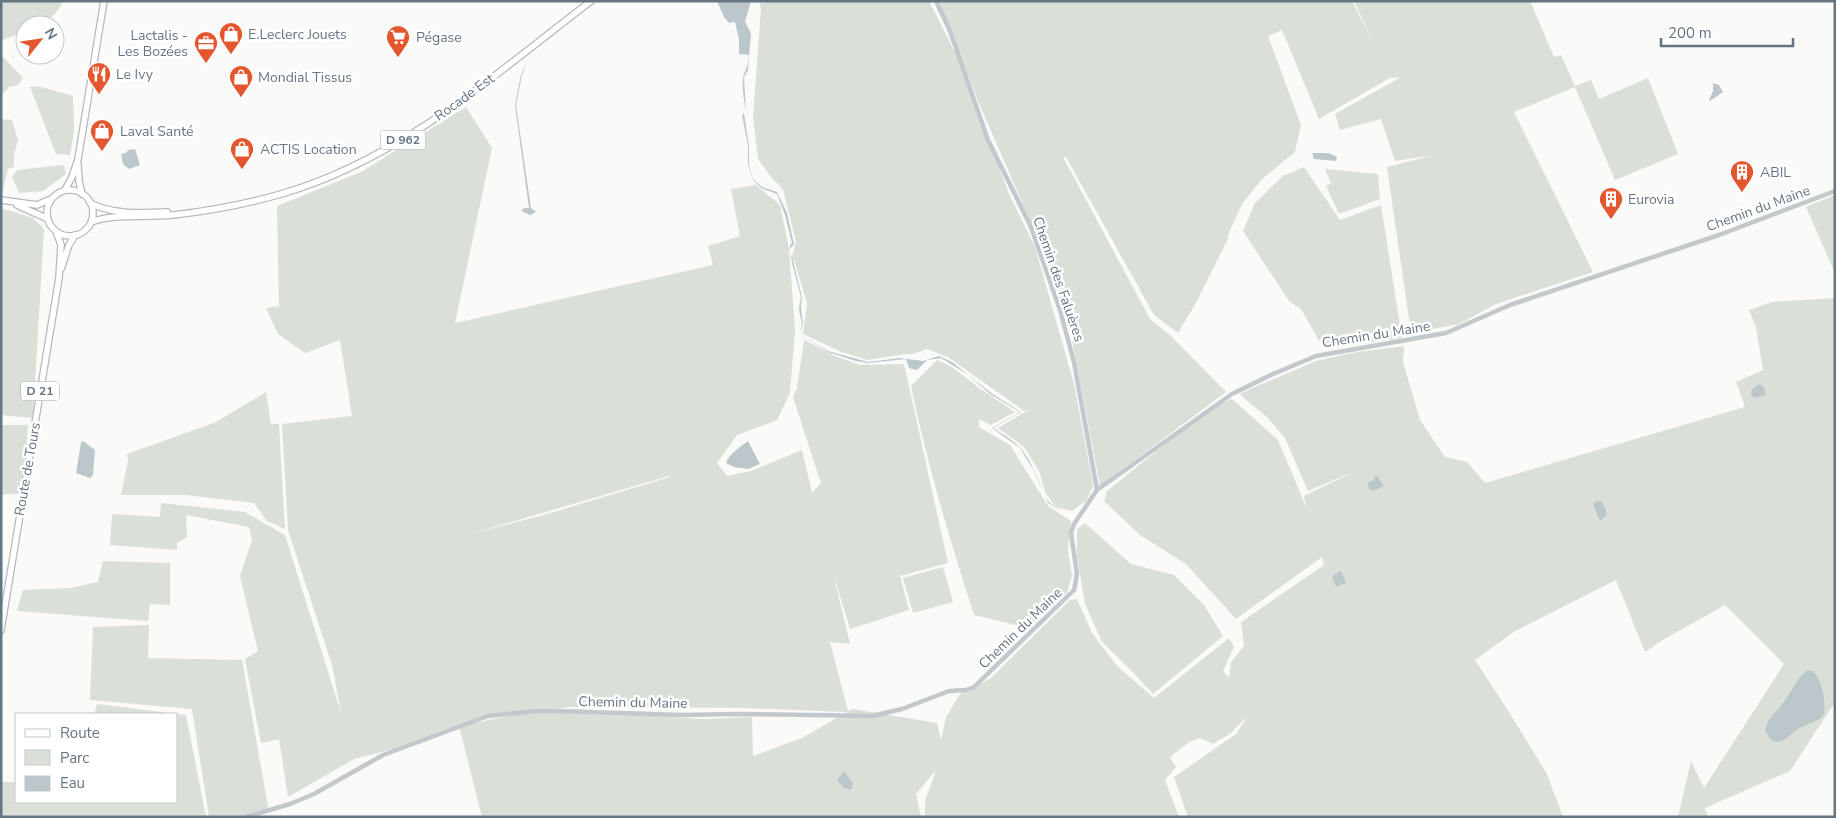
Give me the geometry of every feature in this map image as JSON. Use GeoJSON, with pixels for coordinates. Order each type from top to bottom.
{"type":"FeatureCollection","features":[{"type":"Feature","properties":{"kind":"main road"},"geometry":{"type":"LineString","coordinates":[[65,190],[78,159],[104,1]]}},
{"type":"Feature","properties":{"kind":"main road","name":"Rocade Est"},"geometry":{"type":"LineString","coordinates":[[91,222],[105,217],[143,218],[226,207],[281,194],[327,178],[359,164],[391,147],[438,116],[591,1]]}},
{"type":"Feature","properties":{"kind":"main road"},"geometry":{"type":"LineString","coordinates":[[78,159],[79,181],[82,194]]}},
{"type":"Feature","properties":{"kind":"main road"},"geometry":{"type":"LineString","coordinates":[[65,190],[74,190],[82,194],[90,203],[92,216],[87,228],[76,235],[66,235],[56,231],[48,219],[47,212],[52,199],[55,195],[65,190]]}},
{"type":"Feature","properties":{"kind":"main road"},"geometry":{"type":"LineString","coordinates":[[1,200],[37,205],[52,199]]}},
{"type":"Feature","properties":{"kind":"main road"},"geometry":{"type":"LineString","coordinates":[[8,201],[48,219]]}},
{"type":"Feature","properties":{"kind":"main road","name":"Rocade Est"},"geometry":{"type":"LineString","coordinates":[[90,203],[120,212],[184,213]]}},
{"type":"Feature","properties":{"kind":"main road","name":"Route de Tours"},"geometry":{"type":"LineString","coordinates":[[1,630],[58,278],[60,245],[56,231]]}},
{"type":"Feature","properties":{"kind":"main road","name":"Route de Tours"},"geometry":{"type":"LineString","coordinates":[[58,278],[69,245],[76,235]]}},
{"type":"Feature","properties":{"kind":"street","name":"Chemin des Faluères"},"geometry":{"type":"LineString","coordinates":[[936,1],[950,31],[988,140],[1031,227],[1060,310],[1074,362],[1097,490]]}},
{"type":"Feature","properties":{"kind":"street","name":"Chemin du Maine"},"geometry":{"type":"LineString","coordinates":[[246,817],[290,804],[314,794],[383,755],[488,716],[558,711],[681,715],[872,716],[890,713],[949,691],[966,690],[974,687],[1074,590],[1077,574],[1071,533],[1074,524],[1097,490],[1232,394],[1316,356],[1446,333],[1510,304],[1719,235],[1835,191]]}},
{"type":"Feature","properties":{"kind":"green space"},"geometry":{"type":"Polygon","coordinates":[[[1,1],[63,1],[54,15],[15,15],[15,35],[1,41],[1,1]]]}},
{"type":"Feature","properties":{"kind":"green space"},"geometry":{"type":"Polygon","coordinates":[[[759,1],[929,1],[961,64],[1009,194],[1035,247],[1074,384],[1093,485],[1087,500],[1072,511],[1056,507],[1046,494],[1039,471],[1024,447],[998,428],[1030,409],[1024,411],[948,357],[927,349],[913,354],[867,360],[839,351],[803,334],[807,303],[794,260],[791,260],[796,242],[783,189],[771,177],[758,159],[753,117],[761,9],[759,1]]]}},
{"type":"Feature","properties":{"kind":"green space"},"geometry":{"type":"Polygon","coordinates":[[[938,1],[1352,1],[1374,44],[1354,1],[1530,1],[1554,57],[1561,55],[1575,86],[1591,80],[1599,99],[1648,78],[1678,154],[1615,180],[1575,87],[1514,112],[1593,272],[1496,304],[1459,324],[1411,333],[1387,167],[1434,155],[1395,161],[1381,119],[1340,130],[1335,114],[1401,77],[1390,78],[1319,119],[1282,30],[1268,36],[1301,125],[1295,152],[1262,179],[1242,204],[1228,239],[1196,303],[1178,333],[1154,315],[1066,157],[1063,157],[1150,319],[1172,337],[1226,392],[1100,486],[1071,334],[1048,262],[981,108],[938,1]]]}},
{"type":"Feature","properties":{"kind":"green space"},"geometry":{"type":"Polygon","coordinates":[[[1,55],[23,78],[18,85],[9,87],[1,96],[1,55]]]}},
{"type":"Feature","properties":{"kind":"green space"},"geometry":{"type":"Polygon","coordinates":[[[38,86],[73,96],[74,131],[70,155],[56,154],[30,87],[38,86]]]}},
{"type":"Feature","properties":{"kind":"green space"},"geometry":{"type":"Polygon","coordinates":[[[466,107],[492,148],[455,323],[713,265],[708,246],[740,236],[731,189],[756,185],[780,205],[789,248],[795,331],[790,393],[777,420],[737,435],[717,463],[727,476],[751,471],[802,450],[812,493],[821,483],[793,397],[797,388],[804,340],[835,356],[860,365],[904,364],[948,563],[900,576],[909,610],[850,629],[833,573],[850,644],[830,642],[848,711],[853,709],[937,723],[941,740],[946,717],[960,694],[991,678],[1070,600],[1077,599],[1092,633],[1117,666],[1154,698],[1229,638],[1234,647],[1223,671],[1229,678],[1231,662],[1244,646],[1241,622],[1324,565],[1322,557],[1236,619],[1186,564],[1140,535],[1104,501],[1107,491],[1206,411],[1232,399],[1278,440],[1307,509],[1304,496],[1355,471],[1308,491],[1285,438],[1267,417],[1239,394],[1316,361],[1357,352],[1404,346],[1403,362],[1420,420],[1445,457],[1467,462],[1485,483],[1745,407],[1736,382],[1763,370],[1756,327],[1749,310],[1772,302],[1835,298],[1835,702],[1790,771],[1705,808],[1708,817],[1678,817],[1691,761],[1704,788],[1784,664],[1725,605],[1645,652],[1616,580],[1515,631],[1475,660],[1547,774],[1563,817],[1188,817],[1174,777],[1236,734],[1248,715],[1231,733],[1213,744],[1200,738],[1189,742],[1170,757],[1176,767],[1165,780],[1179,817],[925,817],[925,801],[936,770],[916,794],[921,817],[482,817],[459,726],[401,747],[354,759],[288,797],[279,739],[261,743],[245,659],[258,651],[240,576],[252,540],[249,527],[186,515],[187,537],[177,543],[177,550],[110,545],[112,514],[160,517],[161,503],[245,512],[285,535],[341,713],[332,665],[288,530],[282,424],[352,416],[340,340],[305,353],[278,334],[266,308],[279,306],[277,206],[361,172],[466,107]],[[669,476],[470,534],[547,514],[669,476]],[[572,707],[487,715],[460,726],[528,712],[602,713],[703,719],[752,717],[753,756],[802,738],[847,712],[743,708],[572,707]]]}},
{"type":"Feature","properties":{"kind":"green space"},"geometry":{"type":"Polygon","coordinates":[[[1,119],[12,120],[18,140],[14,155],[14,167],[8,169],[2,194],[1,119]]]}},
{"type":"Feature","properties":{"kind":"green space"},"geometry":{"type":"Polygon","coordinates":[[[64,165],[66,174],[43,191],[19,193],[12,177],[17,170],[64,165]]]}},
{"type":"Feature","properties":{"kind":"green space"},"geometry":{"type":"Polygon","coordinates":[[[1304,167],[1340,220],[1381,205],[1402,338],[1324,349],[1301,309],[1289,301],[1243,231],[1255,203],[1283,176],[1304,167]]]}},
{"type":"Feature","properties":{"kind":"green space"},"geometry":{"type":"Polygon","coordinates":[[[1325,169],[1378,174],[1380,199],[1339,214],[1326,186],[1331,183],[1325,169]]]}},
{"type":"Feature","properties":{"kind":"green space"},"geometry":{"type":"Polygon","coordinates":[[[1835,195],[1835,273],[1806,207],[1835,195]]]}},
{"type":"Feature","properties":{"kind":"green space"},"geometry":{"type":"Polygon","coordinates":[[[1,208],[33,218],[44,229],[33,418],[1,415],[1,208]]]}},
{"type":"Feature","properties":{"kind":"green space"},"geometry":{"type":"Polygon","coordinates":[[[937,360],[952,367],[1015,412],[991,425],[979,419],[979,427],[1010,445],[1048,506],[1071,521],[1068,550],[1072,576],[1067,592],[1029,628],[974,615],[956,559],[924,444],[911,386],[937,360]]]}},
{"type":"Feature","properties":{"kind":"green space"},"geometry":{"type":"Polygon","coordinates":[[[266,392],[271,424],[279,424],[285,529],[267,521],[254,503],[185,495],[121,495],[128,461],[127,454],[214,423],[266,392]]]}},
{"type":"Feature","properties":{"kind":"green space"},"geometry":{"type":"Polygon","coordinates":[[[1,425],[28,425],[23,493],[1,495],[1,425]]]}},
{"type":"Feature","properties":{"kind":"green space"},"geometry":{"type":"Polygon","coordinates":[[[1085,523],[1131,564],[1174,575],[1204,605],[1223,636],[1153,694],[1102,642],[1085,604],[1077,557],[1077,529],[1085,523]]]}},
{"type":"Feature","properties":{"kind":"green space"},"geometry":{"type":"Polygon","coordinates":[[[103,561],[170,563],[170,605],[150,604],[148,621],[17,611],[23,590],[71,588],[98,582],[103,561]]]}},
{"type":"Feature","properties":{"kind":"green space"},"geometry":{"type":"Polygon","coordinates":[[[943,567],[953,602],[913,613],[903,578],[943,567]]]}},
{"type":"Feature","properties":{"kind":"green space"},"geometry":{"type":"Polygon","coordinates":[[[149,625],[148,658],[242,660],[269,812],[236,817],[209,817],[192,709],[90,700],[93,627],[149,625]]]}},
{"type":"Feature","properties":{"kind":"green space"},"geometry":{"type":"Polygon","coordinates":[[[97,704],[170,713],[94,713],[97,704]]]}},
{"type":"Feature","properties":{"kind":"green space"},"geometry":{"type":"Polygon","coordinates":[[[178,714],[186,715],[206,817],[1,817],[1,782],[15,782],[15,803],[178,803],[178,714]]]}},
{"type":"Feature","properties":{"kind":"water"},"geometry":{"type":"Polygon","coordinates":[[[717,1],[751,1],[745,22],[751,33],[748,70],[744,77],[746,110],[743,83],[744,74],[749,55],[739,54],[739,40],[735,22],[729,23],[724,17],[717,1]]]}},
{"type":"Feature","properties":{"kind":"water"},"geometry":{"type":"Polygon","coordinates":[[[528,59],[522,75],[516,105],[531,208],[536,212],[530,215],[521,211],[524,208],[529,208],[515,105],[521,75],[528,59]]]}},
{"type":"Feature","properties":{"kind":"water"},"geometry":{"type":"Polygon","coordinates":[[[1713,83],[1719,85],[1723,92],[1710,101],[1713,91],[1713,83]]]}},
{"type":"Feature","properties":{"kind":"water"},"geometry":{"type":"Polygon","coordinates":[[[744,113],[749,147],[749,165],[753,179],[762,187],[777,192],[787,213],[794,244],[790,249],[792,243],[785,215],[777,194],[761,188],[753,180],[748,164],[748,146],[742,115],[744,113]]]}},
{"type":"Feature","properties":{"kind":"water"},"geometry":{"type":"Polygon","coordinates":[[[135,149],[140,165],[129,169],[123,164],[121,154],[135,149]]]}},
{"type":"Feature","properties":{"kind":"water"},"geometry":{"type":"Polygon","coordinates":[[[1312,153],[1328,153],[1337,157],[1336,161],[1314,159],[1312,153]]]}},
{"type":"Feature","properties":{"kind":"water"},"geometry":{"type":"Polygon","coordinates":[[[791,252],[802,297],[803,324],[800,335],[802,324],[799,309],[801,297],[791,252]]]}},
{"type":"Feature","properties":{"kind":"water"},"geometry":{"type":"Polygon","coordinates":[[[800,335],[828,351],[868,362],[900,358],[923,361],[939,356],[952,362],[991,393],[1021,412],[993,428],[1020,448],[992,428],[1020,412],[990,394],[967,374],[941,358],[927,360],[917,370],[909,368],[906,359],[868,363],[828,352],[800,335]]]}},
{"type":"Feature","properties":{"kind":"water"},"geometry":{"type":"Polygon","coordinates":[[[1760,384],[1764,387],[1766,395],[1754,398],[1751,394],[1752,389],[1760,384]]]}},
{"type":"Feature","properties":{"kind":"water"},"geometry":{"type":"Polygon","coordinates":[[[83,441],[95,450],[93,475],[90,478],[76,473],[81,443],[83,441]]]}},
{"type":"Feature","properties":{"kind":"water"},"geometry":{"type":"Polygon","coordinates":[[[748,441],[760,464],[748,469],[734,467],[726,463],[738,448],[748,441]]]}},
{"type":"Feature","properties":{"kind":"water"},"geometry":{"type":"Polygon","coordinates":[[[1020,448],[1033,468],[1043,492],[1033,469],[1020,448]]]}},
{"type":"Feature","properties":{"kind":"water"},"geometry":{"type":"Polygon","coordinates":[[[1375,476],[1384,486],[1373,491],[1370,490],[1367,484],[1374,480],[1375,476]]]}},
{"type":"Feature","properties":{"kind":"water"},"geometry":{"type":"Polygon","coordinates":[[[1044,494],[1049,502],[1061,511],[1048,503],[1044,494]]]}},
{"type":"Feature","properties":{"kind":"water"},"geometry":{"type":"Polygon","coordinates":[[[1601,501],[1607,515],[1600,521],[1593,504],[1601,501]]]}},
{"type":"Feature","properties":{"kind":"water"},"geometry":{"type":"Polygon","coordinates":[[[1341,571],[1346,583],[1336,587],[1332,576],[1341,571]]]}},
{"type":"Feature","properties":{"kind":"water"},"geometry":{"type":"Polygon","coordinates":[[[1806,671],[1813,671],[1819,680],[1824,697],[1824,714],[1820,719],[1799,728],[1784,740],[1772,741],[1765,731],[1768,721],[1806,671]]]}},
{"type":"Feature","properties":{"kind":"water"},"geometry":{"type":"Polygon","coordinates":[[[844,771],[853,784],[851,790],[843,787],[837,780],[844,771]]]}},
{"type":"Feature","properties":{"kind":"place","name":"E.Leclerc Jouets"},"geometry":{"type":"Point","coordinates":[231,55]}},
{"type":"Feature","properties":{"kind":"place","name":"Pégase"},"geometry":{"type":"Point","coordinates":[398,58]}},
{"type":"Feature","properties":{"kind":"place","name":"Lactalis - Les Bozées"},"geometry":{"type":"Point","coordinates":[206,64]}},
{"type":"Feature","properties":{"kind":"place","name":"Le Ivy"},"geometry":{"type":"Point","coordinates":[99,95]}},
{"type":"Feature","properties":{"kind":"place","name":"Mondial Tissus"},"geometry":{"type":"Point","coordinates":[241,98]}},
{"type":"Feature","properties":{"kind":"place","name":"Laval Santé"},"geometry":{"type":"Point","coordinates":[102,152]}},
{"type":"Feature","properties":{"kind":"place","name":"ACTIS Location"},"geometry":{"type":"Point","coordinates":[242,170]}},
{"type":"Feature","properties":{"kind":"place","name":"ABIL"},"geometry":{"type":"Point","coordinates":[1742,193]}},
{"type":"Feature","properties":{"kind":"place","name":"Eurovia"},"geometry":{"type":"Point","coordinates":[1611,220]}}]}
